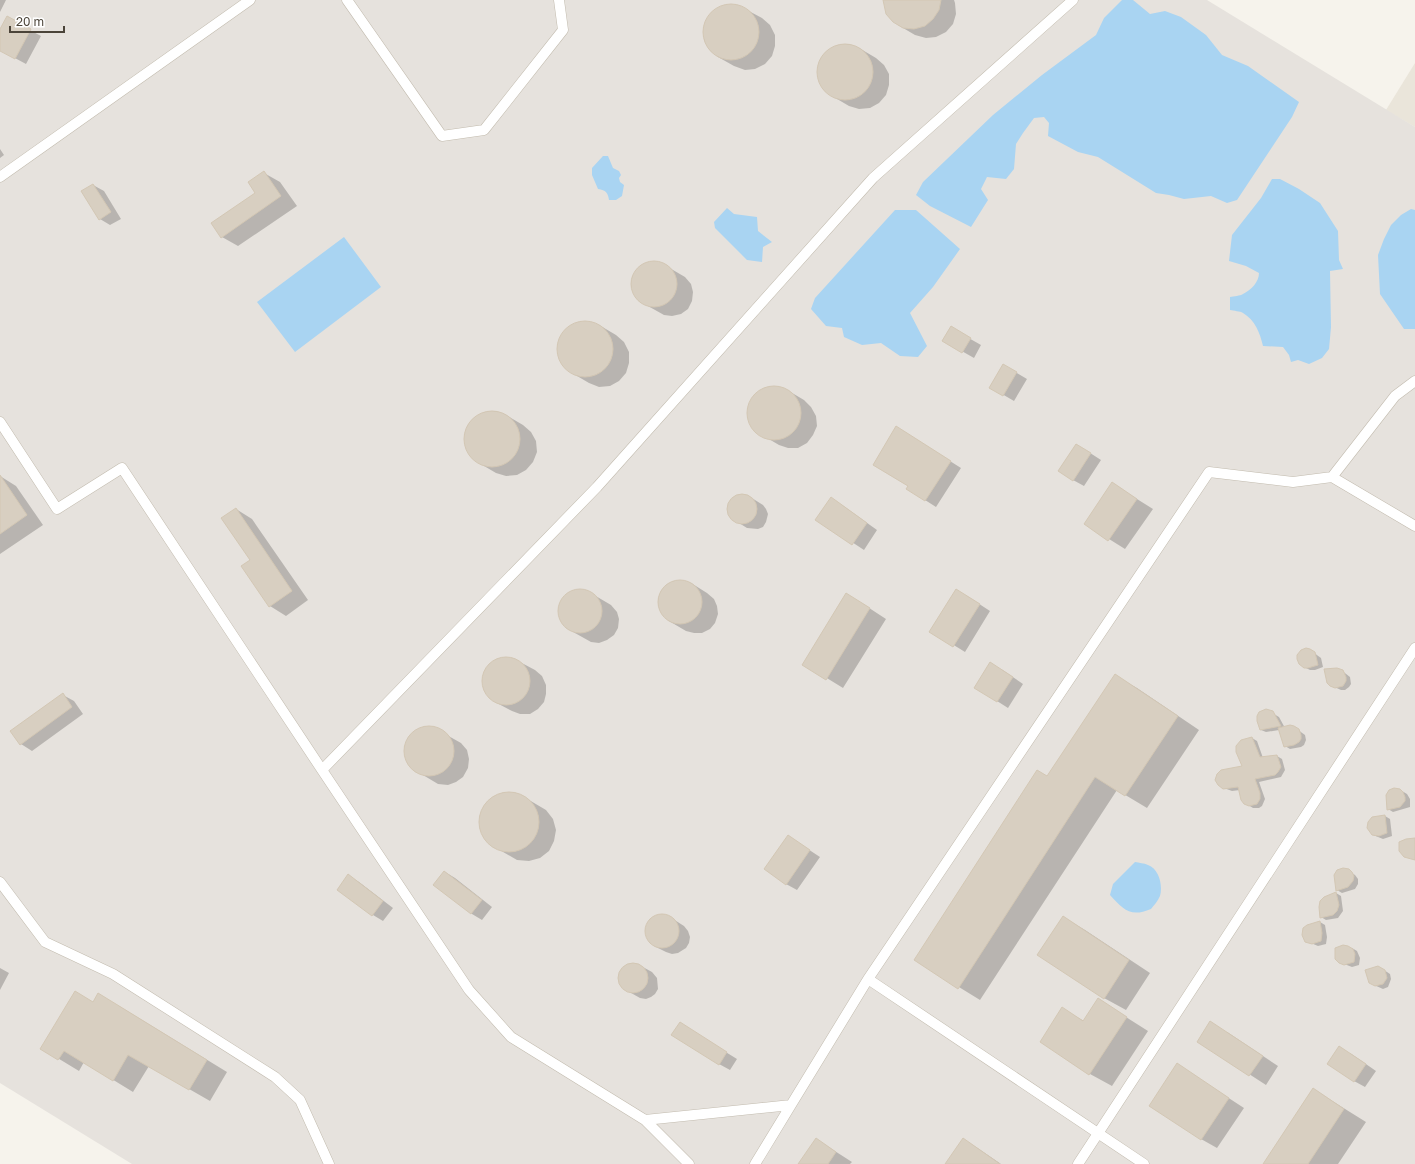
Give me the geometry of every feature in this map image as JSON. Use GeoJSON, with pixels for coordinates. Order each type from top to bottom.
{"type":"FeatureCollection","features":[{"type":"Feature","properties":{"kind":"lane"},"geometry":{"type":"LineString","coordinates":[[0,177],[250,0]]}},
{"type":"Feature","properties":{"kind":"lane"},"geometry":{"type":"LineString","coordinates":[[347,0],[442,136],[484,130],[563,30],[559,0]]}},
{"type":"Feature","properties":{"kind":"lane"},"geometry":{"type":"LineString","coordinates":[[322,770],[597,487],[873,178],[1073,0]]}},
{"type":"Feature","properties":{"kind":"lane"},"geometry":{"type":"LineString","coordinates":[[1332,477],[1395,396],[1415,381]]}},
{"type":"Feature","properties":{"kind":"lane"},"geometry":{"type":"LineString","coordinates":[[0,422],[57,509],[122,468],[469,990],[511,1037],[645,1120],[689,1164]]}},
{"type":"Feature","properties":{"kind":"lane"},"geometry":{"type":"LineString","coordinates":[[755,1164],[868,979],[1209,472],[1293,482],[1332,477],[1415,526]]}},
{"type":"Feature","properties":{"kind":"lane"},"geometry":{"type":"LineString","coordinates":[[1078,1164],[1415,648]]}},
{"type":"Feature","properties":{"kind":"lane"},"geometry":{"type":"LineString","coordinates":[[0,882],[45,942],[113,974],[275,1077],[300,1100],[330,1164]]}},
{"type":"Feature","properties":{"kind":"lane"},"geometry":{"type":"LineString","coordinates":[[868,979],[1144,1164]]}},
{"type":"Feature","properties":{"kind":"lane"},"geometry":{"type":"LineString","coordinates":[[645,1120],[791,1105]]}},
{"type":"Feature","properties":{"kind":"shaded area"},"geometry":{"type":"Polygon","coordinates":[[[0,0],[1207,0],[1415,127],[1415,1164],[132,1164],[0,1083],[0,0]]]}},
{"type":"Feature","properties":{"kind":"shaded area"},"geometry":{"type":"Polygon","coordinates":[[[1415,63],[1415,127],[1386,110],[1415,63]]]}},
{"type":"Feature","properties":{"kind":"water"},"geometry":{"type":"Polygon","coordinates":[[[1122,0],[1133,0],[1150,14],[1165,11],[1181,17],[1206,35],[1222,55],[1248,66],[1299,102],[1292,117],[1237,200],[1227,203],[1211,196],[1184,199],[1156,193],[1098,157],[1078,152],[1048,136],[1049,123],[1044,117],[1034,118],[1016,144],[1014,169],[1006,179],[987,177],[981,189],[988,200],[971,227],[930,206],[916,195],[923,182],[993,115],[1042,75],[1096,35],[1104,18],[1122,0]]]}},
{"type":"Feature","properties":{"kind":"water"},"geometry":{"type":"Polygon","coordinates":[[[603,156],[608,156],[613,168],[619,171],[621,175],[619,178],[620,182],[624,185],[622,196],[616,200],[609,200],[606,192],[598,189],[592,175],[592,168],[603,156]]]}},
{"type":"Feature","properties":{"kind":"water"},"geometry":{"type":"Polygon","coordinates":[[[1272,179],[1280,179],[1299,189],[1320,203],[1338,231],[1339,260],[1343,269],[1330,271],[1331,327],[1329,349],[1322,358],[1309,364],[1298,360],[1291,362],[1289,355],[1283,347],[1263,346],[1259,332],[1251,319],[1242,312],[1230,310],[1230,297],[1242,295],[1249,290],[1256,283],[1259,276],[1259,273],[1246,266],[1229,261],[1232,235],[1261,198],[1272,179]]]}},
{"type":"Feature","properties":{"kind":"water"},"geometry":{"type":"Polygon","coordinates":[[[727,208],[734,214],[757,217],[758,231],[772,242],[763,247],[762,262],[747,260],[715,228],[714,222],[727,208]]]}},
{"type":"Feature","properties":{"kind":"water"},"geometry":{"type":"Polygon","coordinates":[[[1411,209],[1415,210],[1415,329],[1404,329],[1380,294],[1378,255],[1391,225],[1401,215],[1411,209]]]}},
{"type":"Feature","properties":{"kind":"water"},"geometry":{"type":"Polygon","coordinates":[[[895,210],[916,210],[960,249],[933,287],[910,313],[927,346],[918,357],[900,356],[881,343],[862,345],[844,337],[842,328],[826,326],[811,309],[815,298],[895,210]]]}},
{"type":"Feature","properties":{"kind":"water"},"geometry":{"type":"Polygon","coordinates":[[[344,237],[381,287],[295,352],[257,302],[344,237]]]}},
{"type":"Feature","properties":{"kind":"water"},"geometry":{"type":"Polygon","coordinates":[[[1135,862],[1152,867],[1159,878],[1161,887],[1160,896],[1151,909],[1138,913],[1128,911],[1123,908],[1110,895],[1113,884],[1135,862]]]}},
{"type":"Feature","properties":{"kind":"building"},"geometry":{"type":"Polygon","coordinates":[[[883,0],[941,0],[939,10],[933,19],[925,26],[914,29],[903,28],[893,22],[886,14],[883,0]]]}},
{"type":"Feature","properties":{"kind":"building"},"geometry":{"type":"Polygon","coordinates":[[[725,4],[737,4],[747,8],[755,16],[759,26],[759,38],[755,48],[747,56],[737,60],[725,60],[715,56],[707,48],[703,38],[703,26],[707,16],[715,8],[725,4]]]}},
{"type":"Feature","properties":{"kind":"building"},"geometry":{"type":"Polygon","coordinates":[[[7,16],[31,29],[15,59],[0,51],[0,29],[7,16]]]}},
{"type":"Feature","properties":{"kind":"building"},"geometry":{"type":"Polygon","coordinates":[[[839,44],[851,44],[861,48],[869,56],[873,66],[873,78],[869,88],[861,96],[851,100],[839,100],[829,96],[821,88],[817,78],[817,66],[821,56],[829,48],[839,44]]]}},
{"type":"Feature","properties":{"kind":"building"},"geometry":{"type":"Polygon","coordinates":[[[264,171],[281,196],[221,238],[211,223],[255,193],[248,182],[264,171]]]}},
{"type":"Feature","properties":{"kind":"building"},"geometry":{"type":"Polygon","coordinates":[[[93,184],[111,212],[99,220],[81,191],[93,184]]]}},
{"type":"Feature","properties":{"kind":"building"},"geometry":{"type":"Polygon","coordinates":[[[659,261],[671,267],[676,275],[676,293],[671,301],[663,306],[649,307],[637,301],[632,293],[631,279],[637,267],[645,262],[659,261]]]}},
{"type":"Feature","properties":{"kind":"building"},"geometry":{"type":"Polygon","coordinates":[[[579,321],[591,321],[601,325],[609,333],[613,343],[613,355],[609,365],[601,373],[591,377],[579,377],[569,373],[561,365],[557,355],[557,343],[561,333],[569,325],[579,321]]]}},
{"type":"Feature","properties":{"kind":"building"},"geometry":{"type":"Polygon","coordinates":[[[951,326],[971,338],[962,353],[942,341],[951,326]]]}},
{"type":"Feature","properties":{"kind":"building"},"geometry":{"type":"Polygon","coordinates":[[[1003,364],[1017,372],[1003,396],[989,388],[1003,364]]]}},
{"type":"Feature","properties":{"kind":"building"},"geometry":{"type":"Polygon","coordinates":[[[774,386],[784,388],[793,394],[799,403],[801,413],[799,423],[793,432],[784,438],[774,440],[764,438],[755,432],[749,423],[747,413],[749,403],[755,394],[764,388],[774,386]]]}},
{"type":"Feature","properties":{"kind":"building"},"geometry":{"type":"Polygon","coordinates":[[[486,411],[498,411],[508,415],[516,423],[520,433],[520,445],[516,455],[508,463],[498,467],[486,467],[476,463],[468,455],[464,445],[464,433],[468,423],[476,415],[486,411]]]}},
{"type":"Feature","properties":{"kind":"building"},"geometry":{"type":"Polygon","coordinates":[[[896,426],[951,461],[925,501],[906,489],[908,486],[873,465],[896,426]]]}},
{"type":"Feature","properties":{"kind":"building"},"geometry":{"type":"Polygon","coordinates":[[[1076,444],[1091,453],[1073,481],[1058,471],[1076,444]]]}},
{"type":"Feature","properties":{"kind":"building"},"geometry":{"type":"Polygon","coordinates":[[[0,475],[27,515],[0,534],[0,475]]]}},
{"type":"Feature","properties":{"kind":"building"},"geometry":{"type":"Polygon","coordinates":[[[1112,482],[1137,499],[1108,541],[1084,524],[1112,482]]]}},
{"type":"Feature","properties":{"kind":"building"},"geometry":{"type":"Polygon","coordinates":[[[742,494],[753,498],[757,509],[753,520],[742,524],[731,520],[727,509],[731,498],[742,494]]]}},
{"type":"Feature","properties":{"kind":"building"},"geometry":{"type":"Polygon","coordinates":[[[831,497],[867,523],[852,545],[815,520],[831,497]]]}},
{"type":"Feature","properties":{"kind":"building"},"geometry":{"type":"Polygon","coordinates":[[[236,508],[292,591],[269,607],[241,566],[250,560],[221,518],[236,508]]]}},
{"type":"Feature","properties":{"kind":"building"},"geometry":{"type":"Polygon","coordinates":[[[676,580],[684,580],[689,581],[696,586],[701,593],[701,611],[696,618],[689,623],[676,624],[668,621],[661,614],[658,606],[658,598],[661,590],[668,583],[676,580]]]}},
{"type":"Feature","properties":{"kind":"building"},"geometry":{"type":"Polygon","coordinates":[[[576,589],[584,589],[589,590],[596,595],[601,602],[601,620],[596,627],[589,632],[576,633],[568,630],[561,623],[558,615],[558,607],[561,599],[568,592],[576,589]]]}},
{"type":"Feature","properties":{"kind":"building"},"geometry":{"type":"Polygon","coordinates":[[[956,589],[980,604],[953,647],[929,632],[956,589]]]}},
{"type":"Feature","properties":{"kind":"building"},"geometry":{"type":"Polygon","coordinates":[[[846,593],[870,608],[826,680],[802,665],[846,593]]]}},
{"type":"Feature","properties":{"kind":"building"},"geometry":{"type":"Polygon","coordinates":[[[1306,648],[1315,652],[1318,665],[1304,668],[1299,664],[1297,655],[1301,650],[1306,648]]]}},
{"type":"Feature","properties":{"kind":"building"},"geometry":{"type":"Polygon","coordinates":[[[501,657],[511,657],[520,661],[526,667],[530,676],[530,686],[526,695],[520,701],[511,705],[501,705],[492,701],[486,695],[482,686],[482,676],[486,667],[492,661],[501,657]]]}},
{"type":"Feature","properties":{"kind":"building"},"geometry":{"type":"Polygon","coordinates":[[[990,662],[1013,677],[997,702],[974,688],[990,662]]]}},
{"type":"Feature","properties":{"kind":"building"},"geometry":{"type":"Polygon","coordinates":[[[1337,668],[1343,670],[1346,681],[1343,686],[1335,688],[1327,683],[1324,669],[1337,668]]]}},
{"type":"Feature","properties":{"kind":"building"},"geometry":{"type":"Polygon","coordinates":[[[1115,674],[1178,716],[1125,796],[1095,777],[958,989],[914,960],[1037,770],[1047,776],[1115,674]]]}},
{"type":"Feature","properties":{"kind":"building"},"geometry":{"type":"Polygon","coordinates":[[[63,693],[72,707],[20,745],[10,731],[63,693]]]}},
{"type":"Feature","properties":{"kind":"building"},"geometry":{"type":"Polygon","coordinates":[[[1266,709],[1273,711],[1281,726],[1260,730],[1257,716],[1259,712],[1266,709]]]}},
{"type":"Feature","properties":{"kind":"building"},"geometry":{"type":"Polygon","coordinates":[[[1290,725],[1299,729],[1301,739],[1294,745],[1284,747],[1278,728],[1290,725]]]}},
{"type":"Feature","properties":{"kind":"building"},"geometry":{"type":"Polygon","coordinates":[[[429,726],[438,728],[449,737],[454,751],[452,760],[443,771],[429,776],[420,774],[409,765],[404,751],[406,742],[415,731],[429,726]]]}},
{"type":"Feature","properties":{"kind":"building"},"geometry":{"type":"Polygon","coordinates":[[[1252,737],[1260,757],[1277,755],[1281,767],[1275,775],[1255,779],[1260,793],[1260,799],[1257,804],[1249,806],[1244,804],[1241,800],[1238,787],[1223,789],[1215,780],[1217,774],[1221,770],[1242,766],[1236,752],[1236,746],[1241,740],[1252,737]]]}},
{"type":"Feature","properties":{"kind":"building"},"geometry":{"type":"Polygon","coordinates":[[[1394,788],[1400,789],[1403,792],[1405,801],[1400,807],[1387,810],[1386,795],[1389,790],[1394,788]]]}},
{"type":"Feature","properties":{"kind":"building"},"geometry":{"type":"Polygon","coordinates":[[[503,792],[515,792],[526,797],[534,805],[539,816],[537,834],[526,847],[515,852],[503,852],[492,847],[484,839],[479,828],[479,816],[484,805],[492,797],[503,792]]]}},
{"type":"Feature","properties":{"kind":"building"},"geometry":{"type":"Polygon","coordinates":[[[1385,815],[1387,833],[1379,836],[1372,835],[1367,828],[1368,822],[1372,817],[1385,815]]]}},
{"type":"Feature","properties":{"kind":"building"},"geometry":{"type":"Polygon","coordinates":[[[788,835],[810,850],[786,885],[764,869],[788,835]]]}},
{"type":"Feature","properties":{"kind":"building"},"geometry":{"type":"Polygon","coordinates":[[[1415,838],[1415,860],[1404,857],[1399,851],[1399,842],[1406,839],[1415,838]]]}},
{"type":"Feature","properties":{"kind":"building"},"geometry":{"type":"Polygon","coordinates":[[[1343,868],[1349,869],[1352,872],[1354,876],[1353,881],[1348,887],[1336,891],[1334,875],[1337,870],[1343,868]]]}},
{"type":"Feature","properties":{"kind":"building"},"geometry":{"type":"Polygon","coordinates":[[[444,871],[482,900],[471,914],[433,885],[444,871]]]}},
{"type":"Feature","properties":{"kind":"building"},"geometry":{"type":"Polygon","coordinates":[[[348,874],[383,901],[372,916],[337,890],[348,874]]]}},
{"type":"Feature","properties":{"kind":"building"},"geometry":{"type":"Polygon","coordinates":[[[1336,892],[1339,905],[1337,911],[1333,915],[1320,918],[1320,901],[1324,897],[1336,892]]]}},
{"type":"Feature","properties":{"kind":"building"},"geometry":{"type":"Polygon","coordinates":[[[659,914],[665,914],[674,919],[678,925],[678,937],[674,943],[665,948],[659,948],[650,943],[645,934],[645,928],[650,919],[659,914]]]}},
{"type":"Feature","properties":{"kind":"building"},"geometry":{"type":"Polygon","coordinates":[[[1063,916],[1129,960],[1104,999],[1037,955],[1063,916]]]}},
{"type":"Feature","properties":{"kind":"building"},"geometry":{"type":"Polygon","coordinates":[[[1320,921],[1322,933],[1321,941],[1312,944],[1305,942],[1302,935],[1303,928],[1307,925],[1320,921]]]}},
{"type":"Feature","properties":{"kind":"building"},"geometry":{"type":"Polygon","coordinates":[[[1343,945],[1353,949],[1355,954],[1354,962],[1344,965],[1335,959],[1335,948],[1343,945]]]}},
{"type":"Feature","properties":{"kind":"building"},"geometry":{"type":"Polygon","coordinates":[[[633,963],[644,967],[648,978],[644,989],[633,993],[622,989],[618,978],[622,967],[633,963]]]}},
{"type":"Feature","properties":{"kind":"building"},"geometry":{"type":"Polygon","coordinates":[[[1378,966],[1385,970],[1387,978],[1383,984],[1375,986],[1369,983],[1365,970],[1378,966]]]}},
{"type":"Feature","properties":{"kind":"building"},"geometry":{"type":"Polygon","coordinates":[[[75,991],[93,1002],[98,993],[207,1060],[189,1090],[128,1055],[113,1081],[64,1051],[58,1060],[40,1049],[75,991]]]}},
{"type":"Feature","properties":{"kind":"building"},"geometry":{"type":"Polygon","coordinates":[[[1098,998],[1127,1017],[1089,1075],[1040,1042],[1062,1007],[1083,1021],[1098,998]]]}},
{"type":"Feature","properties":{"kind":"building"},"geometry":{"type":"Polygon","coordinates":[[[1210,1021],[1263,1056],[1249,1076],[1197,1042],[1210,1021]]]}},
{"type":"Feature","properties":{"kind":"building"},"geometry":{"type":"Polygon","coordinates":[[[680,1022],[727,1052],[719,1065],[671,1035],[680,1022]]]}},
{"type":"Feature","properties":{"kind":"building"},"geometry":{"type":"Polygon","coordinates":[[[1339,1046],[1366,1064],[1354,1082],[1327,1064],[1339,1046]]]}},
{"type":"Feature","properties":{"kind":"building"},"geometry":{"type":"Polygon","coordinates":[[[1177,1063],[1229,1098],[1201,1140],[1149,1106],[1177,1063]]]}},
{"type":"Feature","properties":{"kind":"building"},"geometry":{"type":"Polygon","coordinates":[[[1313,1088],[1344,1109],[1308,1164],[1263,1164],[1313,1088]]]}},
{"type":"Feature","properties":{"kind":"building"},"geometry":{"type":"Polygon","coordinates":[[[816,1138],[836,1152],[828,1164],[798,1164],[816,1138]]]}},
{"type":"Feature","properties":{"kind":"building"},"geometry":{"type":"Polygon","coordinates":[[[963,1138],[1000,1164],[945,1164],[963,1138]]]}}]}
